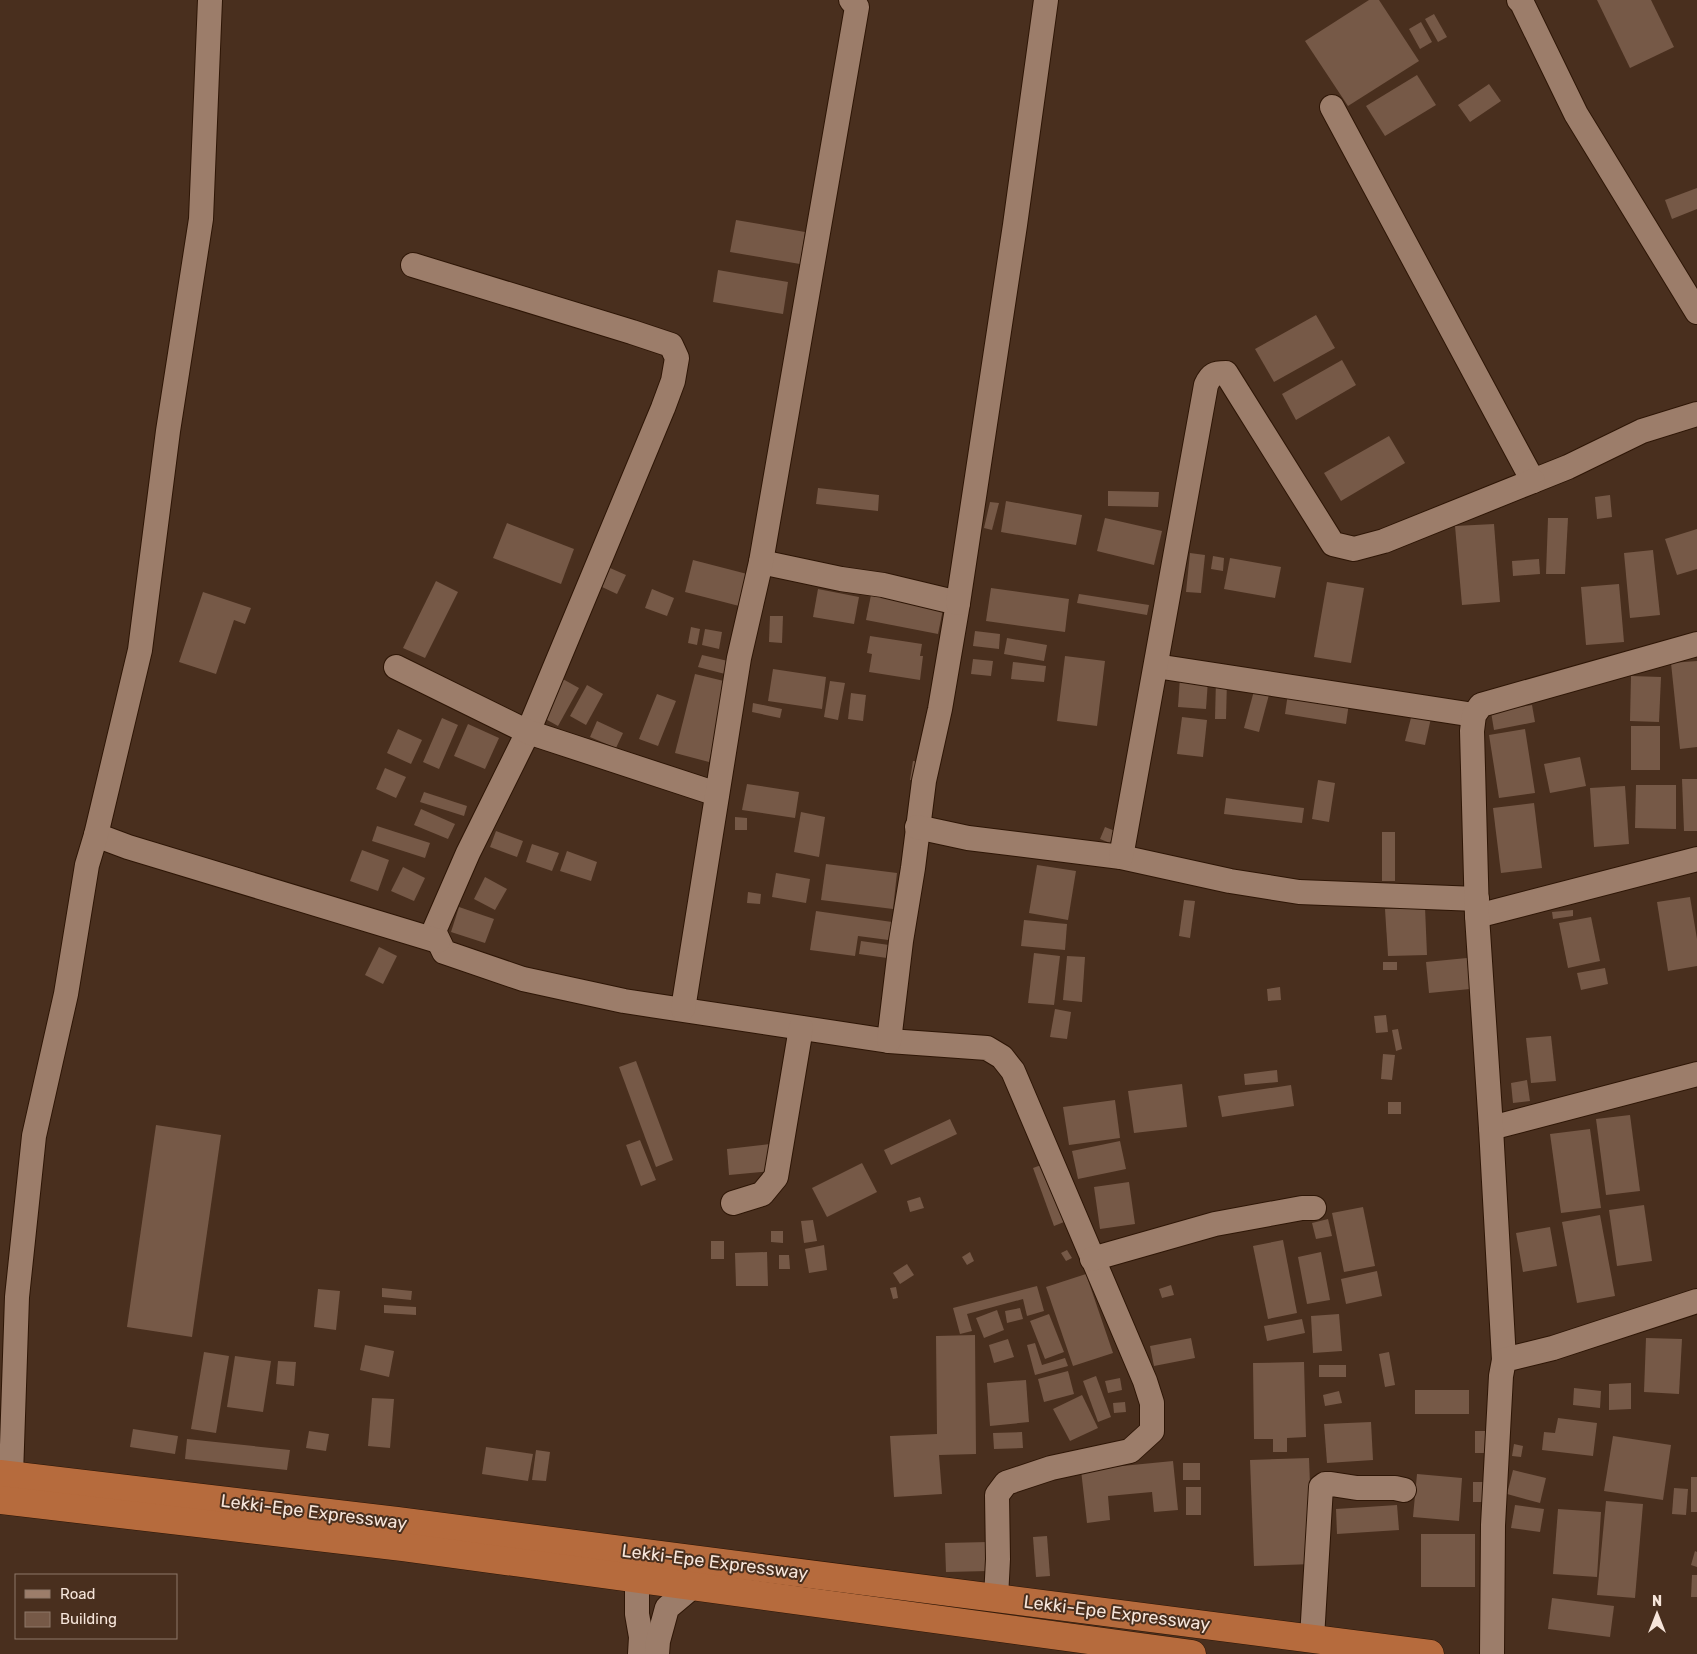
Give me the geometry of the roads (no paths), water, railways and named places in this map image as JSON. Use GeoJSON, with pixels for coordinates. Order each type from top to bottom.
{"type":"FeatureCollection","features":[{"type":"Feature","properties":{"kind":"highway","name":"Lekki-Epe Expressway"},"geometry":{"type":"LineString","coordinates":[[5,1474],[397,1522],[1430,1654]]}},
{"type":"Feature","properties":{"kind":"highway","name":"Lekki-Epe Expressway"},"geometry":{"type":"LineString","coordinates":[[0,1500],[403,1547],[1192,1654]]}},
{"type":"Feature","properties":{"kind":"street"},"geometry":{"type":"LineString","coordinates":[[5,1474],[17,1297],[34,1136],[66,994],[87,865],[96,835],[140,650],[168,431],[201,219],[210,0]]}},
{"type":"Feature","properties":{"kind":"street"},"geometry":{"type":"LineString","coordinates":[[683,1009],[739,658],[761,562],[858,7],[851,0]]}},
{"type":"Feature","properties":{"kind":"street"},"geometry":{"type":"LineString","coordinates":[[889,1042],[917,827],[958,603],[1015,225],[1046,0]]}},
{"type":"Feature","properties":{"kind":"street"},"geometry":{"type":"LineString","coordinates":[[1524,1],[1576,114],[1697,312]]}},
{"type":"Feature","properties":{"kind":"street"},"geometry":{"type":"LineString","coordinates":[[1332,107],[1533,481]]}},
{"type":"Feature","properties":{"kind":"street"},"geometry":{"type":"LineString","coordinates":[[413,265],[671,345],[678,358],[673,381],[663,408],[528,732],[468,853],[434,931],[438,941],[444,952],[523,979],[624,1001],[889,1042],[987,1048],[1002,1057],[1013,1071],[1145,1381],[1152,1403],[1152,1431],[1130,1451],[1051,1468],[1006,1482],[998,1495],[996,1598]]}},
{"type":"Feature","properties":{"kind":"street"},"geometry":{"type":"LineString","coordinates":[[1121,857],[1206,385],[1210,376],[1215,373],[1226,373],[1333,544],[1354,548],[1384,541],[1568,467],[1642,431],[1697,414]]}},
{"type":"Feature","properties":{"kind":"street"},"geometry":{"type":"LineString","coordinates":[[761,562],[841,579],[883,585],[958,603]]}},
{"type":"Feature","properties":{"kind":"street"},"geometry":{"type":"LineString","coordinates":[[1492,1654],[1493,1525],[1501,1376],[1504,1360],[1477,907],[1472,731],[1474,715],[1481,705],[1697,644]]}},
{"type":"Feature","properties":{"kind":"street"},"geometry":{"type":"LineString","coordinates":[[1156,666],[1474,715]]}},
{"type":"Feature","properties":{"kind":"street"},"geometry":{"type":"LineString","coordinates":[[396,667],[528,732],[717,794]]}},
{"type":"Feature","properties":{"kind":"street"},"geometry":{"type":"LineString","coordinates":[[917,827],[968,838],[1121,857],[1230,881],[1299,892],[1477,907],[1697,859]]}},
{"type":"Feature","properties":{"kind":"street"},"geometry":{"type":"LineString","coordinates":[[96,835],[128,847],[438,941]]}},
{"type":"Feature","properties":{"kind":"street"},"geometry":{"type":"LineString","coordinates":[[733,1203],[762,1194],[776,1177],[801,1028]]}},
{"type":"Feature","properties":{"kind":"street"},"geometry":{"type":"LineString","coordinates":[[1491,1128],[1697,1074]]}},
{"type":"Feature","properties":{"kind":"street"},"geometry":{"type":"LineString","coordinates":[[1092,1259],[1215,1224],[1302,1208],[1314,1208]]}},
{"type":"Feature","properties":{"kind":"street"},"geometry":{"type":"LineString","coordinates":[[1504,1360],[1553,1348],[1697,1301]]}},
{"type":"Feature","properties":{"kind":"street"},"geometry":{"type":"LineString","coordinates":[[1312,1638],[1321,1487],[1325,1484],[1331,1484],[1357,1488],[1395,1488],[1404,1490]]}},
{"type":"Feature","properties":{"kind":"street"},"geometry":{"type":"LineString","coordinates":[[637,1579],[641,1637],[640,1654]]}},
{"type":"Feature","properties":{"kind":"street"},"geometry":{"type":"LineString","coordinates":[[658,1654],[658,1641],[667,1608],[692,1587]]}}]}
